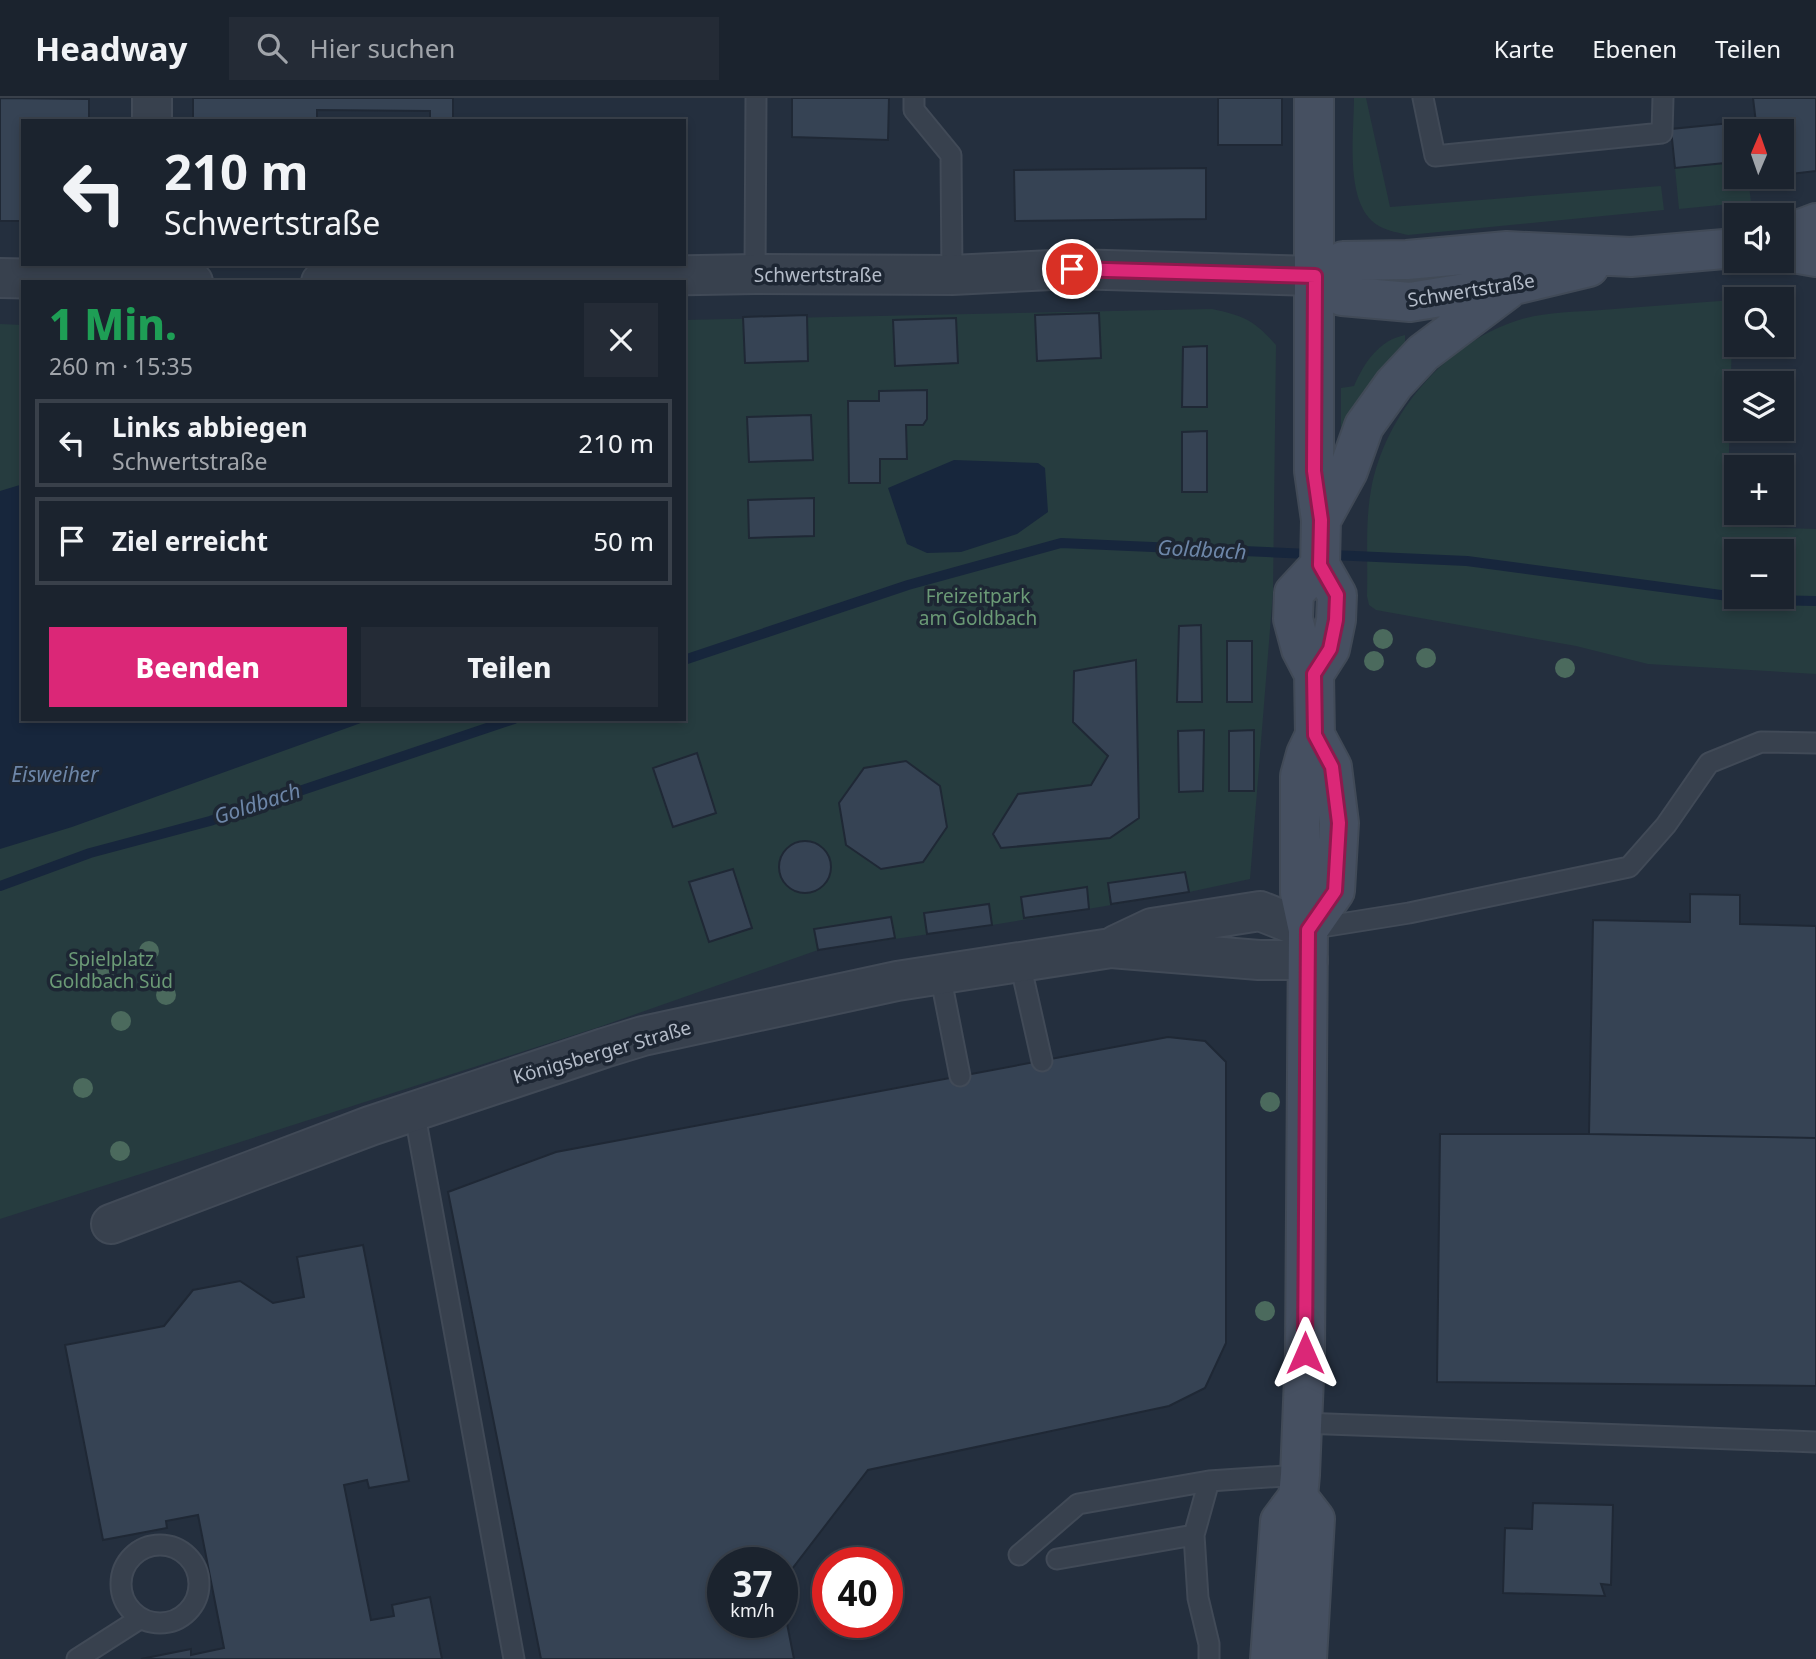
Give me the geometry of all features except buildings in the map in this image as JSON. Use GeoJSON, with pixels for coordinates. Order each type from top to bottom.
{"type":"FeatureCollection","features":[{"type":"Feature","properties":{"kind":"street"},"geometry":{"type":"LineString","coordinates":[[152,98],[152,119]]}},
{"type":"Feature","properties":{"kind":"street"},"geometry":{"type":"LineString","coordinates":[[1314,98],[1314,471],[1336,620],[1330,649],[1314,674]]}},
{"type":"Feature","properties":{"kind":"street"},"geometry":{"type":"LineString","coordinates":[[1794,231],[1816,223]]}},
{"type":"Feature","properties":{"kind":"street","name":"Schwertstraße"},"geometry":{"type":"LineString","coordinates":[[430,280],[755,274],[952,275],[1072,269],[1315,276],[1343,261],[1407,260],[1507,251],[1631,257],[1724,249]]}},
{"type":"Feature","properties":{"kind":"street"},"geometry":{"type":"LineString","coordinates":[[1794,253],[1816,257]]}},
{"type":"Feature","properties":{"kind":"street","name":"Schwertstraße"},"geometry":{"type":"LineString","coordinates":[[1315,276],[1342,296],[1410,302],[1514,285],[1631,257]]}},
{"type":"Feature","properties":{"kind":"street"},"geometry":{"type":"LineString","coordinates":[[0,278],[99,280]]}},
{"type":"Feature","properties":{"kind":"street"},"geometry":{"type":"LineString","coordinates":[[1321,520],[1348,471],[1364,426],[1394,384],[1423,353],[1514,285]]}},
{"type":"Feature","properties":{"kind":"street"},"geometry":{"type":"LineString","coordinates":[[1270,1659],[1280,1521],[1299,1486],[1305,1353],[1308,945],[1300,893],[1300,789],[1306,754],[1315,735],[1314,674],[1301,649],[1293,619],[1294,593],[1329,580]]}},
{"type":"Feature","properties":{"kind":"street","name":"Königsberger Straße"},"geometry":{"type":"LineString","coordinates":[[111,1224],[414,1110],[643,1036],[815,997],[940,974],[1111,948],[1152,928],[1260,911],[1308,945]]}},
{"type":"Feature","properties":{"kind":"street"},"geometry":{"type":"LineString","coordinates":[[1299,1486],[1315,1520],[1307,1659]]}},
{"type":"Feature","properties":{"kind":"lane"},"geometry":{"type":"LineString","coordinates":[[755,274],[756,98]]}},
{"type":"Feature","properties":{"kind":"lane"},"geometry":{"type":"LineString","coordinates":[[914,98],[914,110],[951,155],[952,275]]}},
{"type":"Feature","properties":{"kind":"lane"},"geometry":{"type":"LineString","coordinates":[[1423,98],[1436,156],[1662,133],[1663,98]]}},
{"type":"Feature","properties":{"kind":"lane"},"geometry":{"type":"LineString","coordinates":[[1308,945],[1409,913],[1629,867],[1666,825],[1709,763],[1761,742],[1816,743]]}},
{"type":"Feature","properties":{"kind":"lane"},"geometry":{"type":"LineString","coordinates":[[1020,963],[1042,1060]]}},
{"type":"Feature","properties":{"kind":"lane"},"geometry":{"type":"LineString","coordinates":[[940,974],[960,1076]]}},
{"type":"Feature","properties":{"kind":"lane"},"geometry":{"type":"LineString","coordinates":[[414,1110],[514,1659]]}},
{"type":"Feature","properties":{"kind":"lane"},"geometry":{"type":"LineString","coordinates":[[1301,1423],[1816,1441]]}},
{"type":"Feature","properties":{"kind":"lane"},"geometry":{"type":"LineString","coordinates":[[1019,1555],[1078,1504],[1209,1481],[1299,1486]]}},
{"type":"Feature","properties":{"kind":"lane"},"geometry":{"type":"LineString","coordinates":[[1209,1481],[1194,1535],[1198,1598],[1209,1644],[1209,1659]]}},
{"type":"Feature","properties":{"kind":"lane"},"geometry":{"type":"LineString","coordinates":[[1058,1559],[1194,1535]]}},
{"type":"Feature","properties":{"kind":"lane"},"geometry":{"type":"LineString","coordinates":[[152,1545],[179,1548],[189,1556],[196,1567],[199,1591],[195,1602],[188,1612],[165,1623],[153,1623],[141,1618],[130,1610],[123,1598],[120,1585],[122,1571],[129,1559],[139,1550],[152,1545]]}},
{"type":"Feature","properties":{"kind":"lane"},"geometry":{"type":"LineString","coordinates":[[77,1659],[141,1618]]}},
{"type":"Feature","properties":{"kind":"green space"},"geometry":{"type":"Polygon","coordinates":[[[1354,98],[1366,98],[1390,207],[1661,186],[1664,210],[1408,235],[1384,229],[1372,221],[1363,210],[1354,180],[1354,98]]]}},
{"type":"Feature","properties":{"kind":"green space"},"geometry":{"type":"Polygon","coordinates":[[[1724,163],[1724,189],[1749,189],[1751,202],[1679,209],[1675,168],[1724,163]]]}},
{"type":"Feature","properties":{"kind":"green space"},"geometry":{"type":"Polygon","coordinates":[[[1724,301],[1724,357],[1731,357],[1731,371],[1724,371],[1724,441],[1729,441],[1729,455],[1724,455],[1724,525],[1816,529],[1816,674],[1648,664],[1576,646],[1376,610],[1369,605],[1367,542],[1371,490],[1378,461],[1405,408],[1445,362],[1469,344],[1522,319],[1561,313],[1724,301]]]}},
{"type":"Feature","properties":{"kind":"green space","name":"Freizeitpark am Goldbach"},"geometry":{"type":"Polygon","coordinates":[[[1212,309],[1248,320],[1261,330],[1276,345],[1273,592],[1250,879],[992,925],[818,950],[599,1027],[0,1219],[0,324],[21,325],[21,721],[686,721],[686,320],[1212,309]]]}},
{"type":"Feature","properties":{"kind":"green space"},"geometry":{"type":"Polygon","coordinates":[[[1405,335],[1405,354],[1341,439],[1341,388],[1354,386],[1380,347],[1405,335]]]}},
{"type":"Feature","properties":{"kind":"water"},"geometry":{"type":"Polygon","coordinates":[[[954,460],[1038,463],[1045,468],[1048,512],[1017,534],[961,552],[927,553],[907,544],[888,488],[954,460]]]}},
{"type":"Feature","properties":{"kind":"water","name":"Eisweiher"},"geometry":{"type":"Polygon","coordinates":[[[21,485],[21,721],[366,721],[72,827],[0,849],[0,491],[21,485]]]}},
{"type":"Feature","properties":{"kind":"waterway","name":"Goldbach"},"geometry":{"type":"LineString","coordinates":[[686,659],[908,585],[1061,543],[1467,561],[1724,595]]}},
{"type":"Feature","properties":{"kind":"waterway","name":"Goldbach"},"geometry":{"type":"LineString","coordinates":[[1794,601],[1816,601]]}},
{"type":"Feature","properties":{"kind":"waterway","name":"Goldbach"},"geometry":{"type":"LineString","coordinates":[[0,886],[90,853],[210,821],[508,721]]}},
{"type":"Feature","properties":{"kind":"route"},"geometry":{"type":"LineString","coordinates":[[1072,269],[1315,276],[1314,471],[1321,520],[1320,565],[1337,595],[1336,620],[1330,649],[1314,674],[1315,735],[1332,767],[1339,823],[1335,891],[1308,930],[1305,1353]]}},
{"type":"Feature","properties":{"kind":"park label","name":"Spielplatz Goldbach Süd"},"geometry":{"type":"Point","coordinates":[111,970]}}]}
